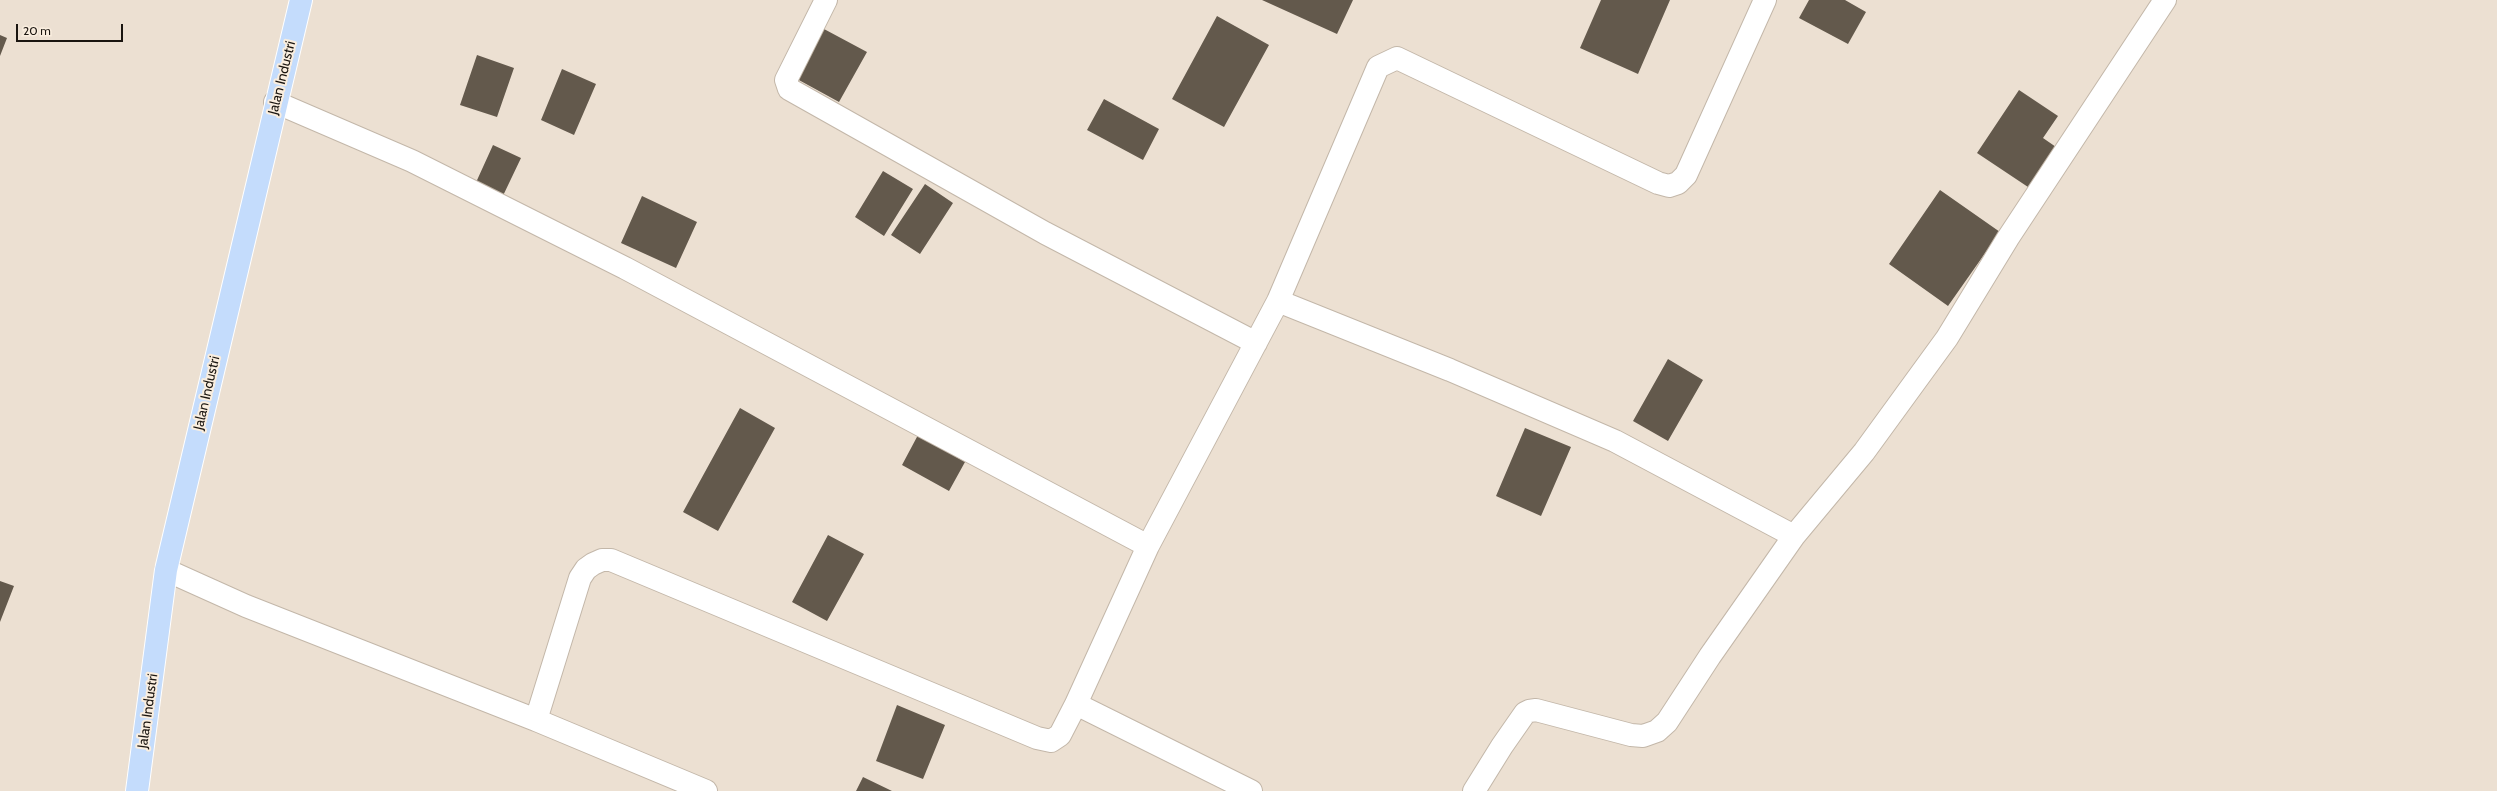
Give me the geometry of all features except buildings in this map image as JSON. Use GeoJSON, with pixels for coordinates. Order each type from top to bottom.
{"type":"FeatureCollection","features":[{"type":"Feature","properties":{"kind":"main road","name":"Jalan Industri"},"geometry":{"type":"LineString","coordinates":[[137,791],[166,570],[275,102],[301,0]]}},
{"type":"Feature","properties":{"kind":"street"},"geometry":{"type":"LineString","coordinates":[[826,0],[786,80],[789,89],[1045,232],[1256,343]]}},
{"type":"Feature","properties":{"kind":"street"},"geometry":{"type":"LineString","coordinates":[[536,720],[580,578],[586,569],[602,560],[611,560],[1044,740],[1051,741],[1060,735],[1076,704],[1148,546],[1278,301],[1371,80],[1378,67],[1386,61],[1397,58],[1658,183],[1669,186],[1678,183],[1686,175],[1765,0]]}},
{"type":"Feature","properties":{"kind":"street"},"geometry":{"type":"LineString","coordinates":[[1474,791],[1502,746],[1525,713],[1529,711],[1536,710],[1631,735],[1643,736],[1657,732],[1667,722],[1710,656],[1794,536],[1864,452],[1947,338],[2008,238],[2165,0]]}},
{"type":"Feature","properties":{"kind":"street"},"geometry":{"type":"LineString","coordinates":[[275,102],[412,161],[625,268],[1148,546]]}},
{"type":"Feature","properties":{"kind":"street"},"geometry":{"type":"LineString","coordinates":[[1278,301],[1450,370],[1616,441],[1794,536]]}},
{"type":"Feature","properties":{"kind":"street"},"geometry":{"type":"LineString","coordinates":[[166,570],[246,606],[536,720],[706,791]]}},
{"type":"Feature","properties":{"kind":"street"},"geometry":{"type":"LineString","coordinates":[[1076,704],[1251,791]]}}]}
